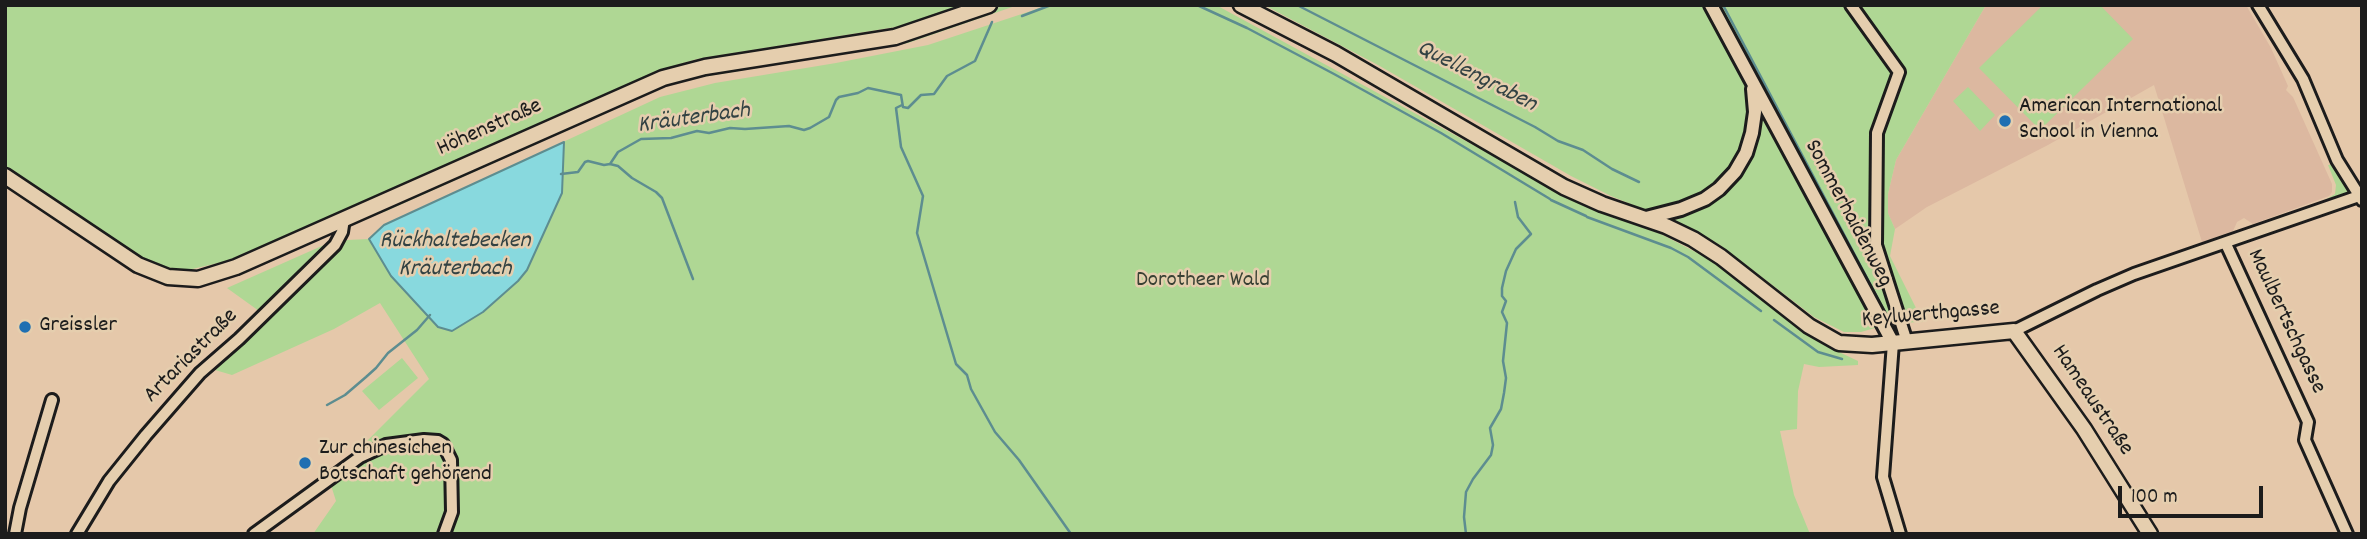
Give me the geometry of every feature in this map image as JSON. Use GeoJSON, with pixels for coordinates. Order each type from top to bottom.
{"type":"FeatureCollection","features":[{"type":"Feature","properties":{"kind":"main road","name":"Höhenstraße"},"geometry":{"type":"LineString","coordinates":[[5,176],[138,265],[159,275],[198,279],[216,275],[663,78],[705,67],[895,37],[989,5]]}},
{"type":"Feature","properties":{"kind":"main road"},"geometry":{"type":"LineString","coordinates":[[1241,5],[1347,60],[1564,187],[1602,204],[1646,218]]}},
{"type":"Feature","properties":{"kind":"main road","name":"Höhenstraße"},"geometry":{"type":"LineString","coordinates":[[5,185],[36,198]]}},
{"type":"Feature","properties":{"kind":"main road","name":"Keylwerthgasse"},"geometry":{"type":"LineString","coordinates":[[1646,218],[1708,247],[1809,327],[1829,339],[1854,345],[2014,331]]}},
{"type":"Feature","properties":{"kind":"main road","name":"Hameaustraße"},"geometry":{"type":"LineString","coordinates":[[2014,331],[2078,420],[2150,534]]}},
{"type":"Feature","properties":{"kind":"street"},"geometry":{"type":"LineString","coordinates":[[1646,218],[1681,209],[1719,189],[1735,172],[1746,153],[1752,134],[1755,112],[1752,82],[1712,5]]}},
{"type":"Feature","properties":{"kind":"street"},"geometry":{"type":"LineString","coordinates":[[1851,5],[1899,72],[1877,133],[1877,244],[1900,343],[1883,477],[1900,534]]}},
{"type":"Feature","properties":{"kind":"street"},"geometry":{"type":"LineString","coordinates":[[2258,5],[2303,79],[2337,160],[2360,198]]}},
{"type":"Feature","properties":{"kind":"street","name":"Sommerhaidenweg"},"geometry":{"type":"LineString","coordinates":[[1752,82],[1900,343]]}},
{"type":"Feature","properties":{"kind":"street","name":"Keylwerthgasse"},"geometry":{"type":"LineString","coordinates":[[2014,331],[2134,274],[2360,198]]}},
{"type":"Feature","properties":{"kind":"street","name":"Artariastraße"},"geometry":{"type":"LineString","coordinates":[[77,534],[109,481],[146,435],[200,373],[239,339],[335,245],[342,232],[344,219]]}},
{"type":"Feature","properties":{"kind":"street","name":"Maulbertschgasse"},"geometry":{"type":"LineString","coordinates":[[2226,244],[2308,422],[2305,440],[2347,534]]}},
{"type":"Feature","properties":{"kind":"street"},"geometry":{"type":"LineString","coordinates":[[15,534],[20,508],[52,400]]}},
{"type":"Feature","properties":{"kind":"street"},"geometry":{"type":"LineString","coordinates":[[254,534],[360,457],[386,445],[424,440],[443,444],[451,460],[452,512],[444,534]]}},
{"type":"Feature","properties":{"kind":"shaded area","name":"American International School in Vienna"},"geometry":{"type":"Polygon","coordinates":[[[1986,5],[2246,5],[2271,48],[2288,86],[2286,90],[2293,97],[2332,184],[2332,192],[2329,196],[2253,224],[2244,218],[2237,222],[2233,231],[2202,242],[2154,85],[2048,145],[1927,207],[1895,229],[1888,213],[1888,194],[1896,160],[1986,5]]]}},
{"type":"Feature","properties":{"kind":"green space"},"geometry":{"type":"Polygon","coordinates":[[[5,5],[965,5],[902,26],[697,59],[660,70],[227,261],[188,270],[164,267],[145,259],[5,167],[5,5]]]}},
{"type":"Feature","properties":{"kind":"green space"},"geometry":{"type":"Polygon","coordinates":[[[1005,5],[1018,5],[908,43],[690,79],[666,86],[384,212],[636,95],[685,77],[925,35],[1005,5]]]}},
{"type":"Feature","properties":{"kind":"green space","name":"Dorotheer Wald"},"geometry":{"type":"Polygon","coordinates":[[[1049,5],[1216,5],[1587,207],[1657,232],[1709,259],[1820,343],[1858,361],[1858,365],[1819,367],[1804,364],[1798,391],[1797,429],[1780,431],[1794,495],[1810,534],[313,534],[336,501],[329,479],[429,379],[380,303],[334,329],[232,375],[215,370],[347,240],[369,239],[384,225],[660,97],[715,83],[928,45],[1049,5]]]}},
{"type":"Feature","properties":{"kind":"green space"},"geometry":{"type":"Polygon","coordinates":[[[1264,5],[1986,5],[1896,160],[1888,194],[1888,213],[1895,229],[1890,256],[1923,322],[1892,323],[1861,332],[1844,332],[1814,317],[1720,245],[1692,229],[1611,196],[1571,176],[1378,65],[1264,5]]]}},
{"type":"Feature","properties":{"kind":"green space"},"geometry":{"type":"Polygon","coordinates":[[[2043,5],[2100,5],[2133,39],[2040,130],[1979,68],[2043,5]]]}},
{"type":"Feature","properties":{"kind":"green space"},"geometry":{"type":"Polygon","coordinates":[[[1968,87],[1995,115],[1980,131],[1953,101],[1968,87]]]}},
{"type":"Feature","properties":{"kind":"green space"},"geometry":{"type":"Polygon","coordinates":[[[2336,164],[2348,186],[2347,193],[2318,204],[2335,194],[2336,185],[2328,165],[2336,164]]]}},
{"type":"Feature","properties":{"kind":"green space"},"geometry":{"type":"Polygon","coordinates":[[[324,245],[259,311],[227,288],[324,245]]]}},
{"type":"Feature","properties":{"kind":"green space"},"geometry":{"type":"Polygon","coordinates":[[[402,358],[418,378],[379,410],[362,391],[402,358]]]}},
{"type":"Feature","properties":{"kind":"water","name":"Rückhaltebecken Kräuterbach"},"geometry":{"type":"Polygon","coordinates":[[[564,142],[562,193],[527,270],[483,312],[452,331],[438,327],[391,276],[369,239],[384,225],[564,142]]]}},
{"type":"Feature","properties":{"kind":"waterway"},"geometry":{"type":"LineString","coordinates":[[1022,16],[1051,5]]}},
{"type":"Feature","properties":{"kind":"waterway"},"geometry":{"type":"LineString","coordinates":[[1197,5],[1334,74],[1441,133],[1550,199]]}},
{"type":"Feature","properties":{"kind":"waterway","name":"Quellengraben"},"geometry":{"type":"LineString","coordinates":[[1297,5],[1558,141],[1583,150],[1612,169],[1639,182]]}},
{"type":"Feature","properties":{"kind":"waterway"},"geometry":{"type":"LineString","coordinates":[[1723,5],[1887,316]]}},
{"type":"Feature","properties":{"kind":"waterway","name":"Kräuterbach"},"geometry":{"type":"LineString","coordinates":[[561,174],[578,172],[588,161],[610,164],[618,152],[641,139],[671,138],[697,131],[709,133],[730,128],[789,126],[804,130],[829,117],[839,97],[868,88],[901,95],[903,107],[908,108],[921,95],[934,94],[947,76],[975,61],[992,22]]}},
{"type":"Feature","properties":{"kind":"waterway"},"geometry":{"type":"LineString","coordinates":[[902,105],[896,108],[901,147],[923,196],[917,233],[956,364],[967,375],[971,389],[995,432],[1019,460],[1071,534]]}},
{"type":"Feature","properties":{"kind":"waterway"},"geometry":{"type":"LineString","coordinates":[[610,164],[618,166],[662,198],[693,279]]}},
{"type":"Feature","properties":{"kind":"waterway"},"geometry":{"type":"LineString","coordinates":[[1551,200],[1586,216]]}},
{"type":"Feature","properties":{"kind":"waterway"},"geometry":{"type":"LineString","coordinates":[[1466,534],[1466,492],[1491,455],[1493,445],[1490,428],[1501,409],[1504,393],[1506,378],[1503,361],[1507,323],[1502,312],[1506,301],[1502,296],[1502,288],[1516,249],[1531,234],[1518,217],[1515,202]]}},
{"type":"Feature","properties":{"kind":"waterway"},"geometry":{"type":"LineString","coordinates":[[1587,217],[1671,248],[1688,257],[1761,311]]}},
{"type":"Feature","properties":{"kind":"waterway","name":"Kräuterbach"},"geometry":{"type":"LineString","coordinates":[[327,405],[345,395],[366,377],[430,315]]}},
{"type":"Feature","properties":{"kind":"waterway"},"geometry":{"type":"LineString","coordinates":[[1774,320],[1818,352],[1842,359]]}},
{"type":"Feature","properties":{"kind":"place","name":"American International School in Vienna"},"geometry":{"type":"Point","coordinates":[2005,121]}},
{"type":"Feature","properties":{"kind":"place","name":"Greissler"},"geometry":{"type":"Point","coordinates":[25,327]}},
{"type":"Feature","properties":{"kind":"place","name":"Zur chinesichen Botschaft gehörend"},"geometry":{"type":"Point","coordinates":[305,463]}}]}
